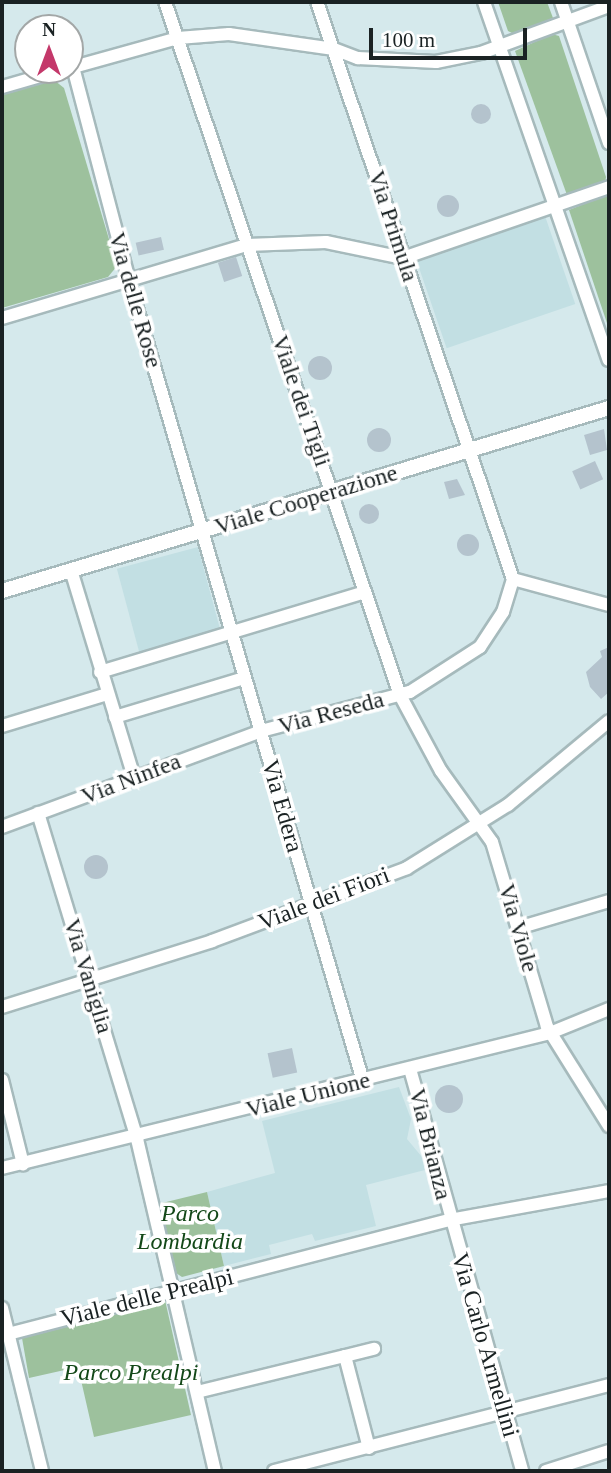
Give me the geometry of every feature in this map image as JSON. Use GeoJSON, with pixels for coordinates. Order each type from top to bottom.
{"type":"FeatureCollection","features":[{"type":"Feature","properties":{"kind":"street","name":"Viale dei Tigli"},"geometry":{"type":"LineString","coordinates":[[165,2],[400,695],[441,771],[482,824]]}},
{"type":"Feature","properties":{"kind":"street","name":"Via Primula"},"geometry":{"type":"LineString","coordinates":[[317,2],[513,579]]}},
{"type":"Feature","properties":{"kind":"street"},"geometry":{"type":"LineString","coordinates":[[484,2],[609,360]]}},
{"type":"Feature","properties":{"kind":"street"},"geometry":{"type":"LineString","coordinates":[[561,2],[609,143]]}},
{"type":"Feature","properties":{"kind":"street"},"geometry":{"type":"LineString","coordinates":[[84,64],[178,38],[229,34],[334,49],[358,58],[405,63],[466,57],[609,6]]}},
{"type":"Feature","properties":{"kind":"street","name":"Via delle Rose"},"geometry":{"type":"LineString","coordinates":[[73,84],[202,532]]}},
{"type":"Feature","properties":{"kind":"street"},"geometry":{"type":"LineString","coordinates":[[2,318],[247,246],[326,242],[404,258],[609,187]]}},
{"type":"Feature","properties":{"kind":"street","name":"Viale Cooperazione"},"geometry":{"type":"LineString","coordinates":[[2,591],[609,408]]}},
{"type":"Feature","properties":{"kind":"street","name":"Via Edera"},"geometry":{"type":"LineString","coordinates":[[202,532],[363,1081]]}},
{"type":"Feature","properties":{"kind":"street"},"geometry":{"type":"LineString","coordinates":[[71,570],[134,778]]}},
{"type":"Feature","properties":{"kind":"street"},"geometry":{"type":"LineString","coordinates":[[513,579],[609,605]]}},
{"type":"Feature","properties":{"kind":"street","name":"Via Reseda"},"geometry":{"type":"LineString","coordinates":[[261,731],[400,695],[449,671],[480,647],[503,612],[513,579]]}},
{"type":"Feature","properties":{"kind":"street"},"geometry":{"type":"LineString","coordinates":[[100,672],[365,592]]}},
{"type":"Feature","properties":{"kind":"street"},"geometry":{"type":"LineString","coordinates":[[115,717],[244,678]]}},
{"type":"Feature","properties":{"kind":"street"},"geometry":{"type":"LineString","coordinates":[[2,726],[107,694]]}},
{"type":"Feature","properties":{"kind":"street","name":"Viale dei Fiori"},"geometry":{"type":"LineString","coordinates":[[2,1007],[310,906],[407,868],[482,824],[609,721]]}},
{"type":"Feature","properties":{"kind":"street","name":"Via Ninfea"},"geometry":{"type":"LineString","coordinates":[[2,827],[261,731]]}},
{"type":"Feature","properties":{"kind":"street","name":"Via Vaniglia"},"geometry":{"type":"LineString","coordinates":[[38,813],[137,1139],[215,1471]]}},
{"type":"Feature","properties":{"kind":"street","name":"Via Viole"},"geometry":{"type":"LineString","coordinates":[[482,824],[550,1033],[609,1126]]}},
{"type":"Feature","properties":{"kind":"street"},"geometry":{"type":"LineString","coordinates":[[518,929],[609,901]]}},
{"type":"Feature","properties":{"kind":"street","name":"Viale Unione"},"geometry":{"type":"LineString","coordinates":[[2,1168],[137,1139],[550,1033],[609,1009]]}},
{"type":"Feature","properties":{"kind":"street","name":"Via Brianza"},"geometry":{"type":"LineString","coordinates":[[410,1069],[449,1220]]}},
{"type":"Feature","properties":{"kind":"street"},"geometry":{"type":"LineString","coordinates":[[2,1080],[23,1164]]}},
{"type":"Feature","properties":{"kind":"street","name":"Viale delle Prealpi"},"geometry":{"type":"LineString","coordinates":[[8,1334],[449,1220],[609,1191]]}},
{"type":"Feature","properties":{"kind":"street","name":"Via Carlo Armellini"},"geometry":{"type":"LineString","coordinates":[[449,1220],[522,1471]]}},
{"type":"Feature","properties":{"kind":"street"},"geometry":{"type":"LineString","coordinates":[[2,1308],[43,1471]]}},
{"type":"Feature","properties":{"kind":"street"},"geometry":{"type":"LineString","coordinates":[[197,1392],[374,1349]]}},
{"type":"Feature","properties":{"kind":"street"},"geometry":{"type":"LineString","coordinates":[[345,1356],[369,1448]]}},
{"type":"Feature","properties":{"kind":"street"},"geometry":{"type":"LineString","coordinates":[[274,1471],[506,1415],[609,1385]]}},
{"type":"Feature","properties":{"kind":"street"},"geometry":{"type":"LineString","coordinates":[[546,1471],[609,1451]]}},
{"type":"Feature","properties":{"kind":"shaded area"},"geometry":{"type":"Polygon","coordinates":[[[545,216],[575,304],[447,348],[416,260],[545,216]]]}},
{"type":"Feature","properties":{"kind":"shaded area"},"geometry":{"type":"Polygon","coordinates":[[[198,547],[220,630],[139,652],[117,569],[198,547]]]}},
{"type":"Feature","properties":{"kind":"shaded area"},"geometry":{"type":"Polygon","coordinates":[[[399,1087],[411,1119],[407,1139],[422,1157],[425,1170],[366,1185],[376,1226],[315,1241],[312,1234],[269,1245],[271,1254],[224,1266],[207,1192],[275,1173],[262,1121],[399,1087]]]}},
{"type":"Feature","properties":{"kind":"green space"},"geometry":{"type":"Polygon","coordinates":[[[498,2],[547,2],[553,18],[514,34],[508,31],[498,2]]]}},
{"type":"Feature","properties":{"kind":"green space"},"geometry":{"type":"Polygon","coordinates":[[[552,34],[559,36],[606,177],[605,183],[567,195],[515,51],[552,34]]]}},
{"type":"Feature","properties":{"kind":"green space"},"geometry":{"type":"Polygon","coordinates":[[[38,84],[59,84],[64,88],[117,266],[108,277],[2,308],[2,93],[38,84]]]}},
{"type":"Feature","properties":{"kind":"green space"},"geometry":{"type":"Polygon","coordinates":[[[609,194],[609,329],[569,210],[609,194]]]}},
{"type":"Feature","properties":{"kind":"green space","name":"Parco Lombardia"},"geometry":{"type":"Polygon","coordinates":[[[207,1192],[224,1266],[182,1277],[176,1273],[158,1204],[207,1192]]]}},
{"type":"Feature","properties":{"kind":"green space","name":"Parco Prealpi"},"geometry":{"type":"Polygon","coordinates":[[[165,1300],[191,1415],[94,1437],[78,1367],[29,1378],[22,1338],[165,1300]]]}},
{"type":"Feature","properties":{"kind":"building"},"geometry":{"type":"Polygon","coordinates":[[[481,104],[488,107],[491,114],[488,121],[481,124],[474,121],[471,114],[474,107],[481,104]]]}},
{"type":"Feature","properties":{"kind":"building"},"geometry":{"type":"Polygon","coordinates":[[[448,195],[456,198],[459,206],[456,214],[448,217],[440,214],[437,206],[440,198],[448,195]]]}},
{"type":"Feature","properties":{"kind":"building"},"geometry":{"type":"Polygon","coordinates":[[[161,237],[164,250],[139,256],[136,243],[161,237]]]}},
{"type":"Feature","properties":{"kind":"building"},"geometry":{"type":"Polygon","coordinates":[[[236,257],[242,276],[224,282],[218,263],[236,257]]]}},
{"type":"Feature","properties":{"kind":"building"},"geometry":{"type":"Polygon","coordinates":[[[320,356],[328,360],[332,368],[328,376],[320,380],[312,376],[308,368],[312,360],[320,356]]]}},
{"type":"Feature","properties":{"kind":"building"},"geometry":{"type":"Polygon","coordinates":[[[379,428],[388,431],[391,440],[388,449],[379,452],[370,449],[367,440],[370,431],[379,428]]]}},
{"type":"Feature","properties":{"kind":"building"},"geometry":{"type":"Polygon","coordinates":[[[604,429],[607,450],[590,455],[584,435],[604,429]]]}},
{"type":"Feature","properties":{"kind":"building"},"geometry":{"type":"Polygon","coordinates":[[[595,461],[603,479],[580,489],[572,471],[595,461]]]}},
{"type":"Feature","properties":{"kind":"building"},"geometry":{"type":"Polygon","coordinates":[[[457,479],[465,495],[449,499],[444,482],[457,479]]]}},
{"type":"Feature","properties":{"kind":"building"},"geometry":{"type":"Polygon","coordinates":[[[369,504],[376,507],[379,514],[376,521],[369,524],[362,521],[359,514],[362,507],[369,504]]]}},
{"type":"Feature","properties":{"kind":"building"},"geometry":{"type":"Polygon","coordinates":[[[468,534],[476,537],[479,545],[476,553],[468,556],[460,553],[457,545],[460,537],[468,534]]]}},
{"type":"Feature","properties":{"kind":"building"},"geometry":{"type":"Polygon","coordinates":[[[609,647],[609,692],[601,699],[590,687],[586,672],[602,657],[600,651],[609,647]]]}},
{"type":"Feature","properties":{"kind":"building"},"geometry":{"type":"Polygon","coordinates":[[[91,855],[101,855],[108,862],[108,872],[101,879],[91,879],[84,872],[84,862],[91,855]]]}},
{"type":"Feature","properties":{"kind":"building"},"geometry":{"type":"Polygon","coordinates":[[[292,1048],[297,1072],[273,1078],[268,1053],[292,1048]]]}},
{"type":"Feature","properties":{"kind":"building"},"geometry":{"type":"Polygon","coordinates":[[[449,1085],[459,1089],[463,1099],[459,1109],[449,1113],[439,1109],[435,1099],[439,1089],[449,1085]]]}}]}
